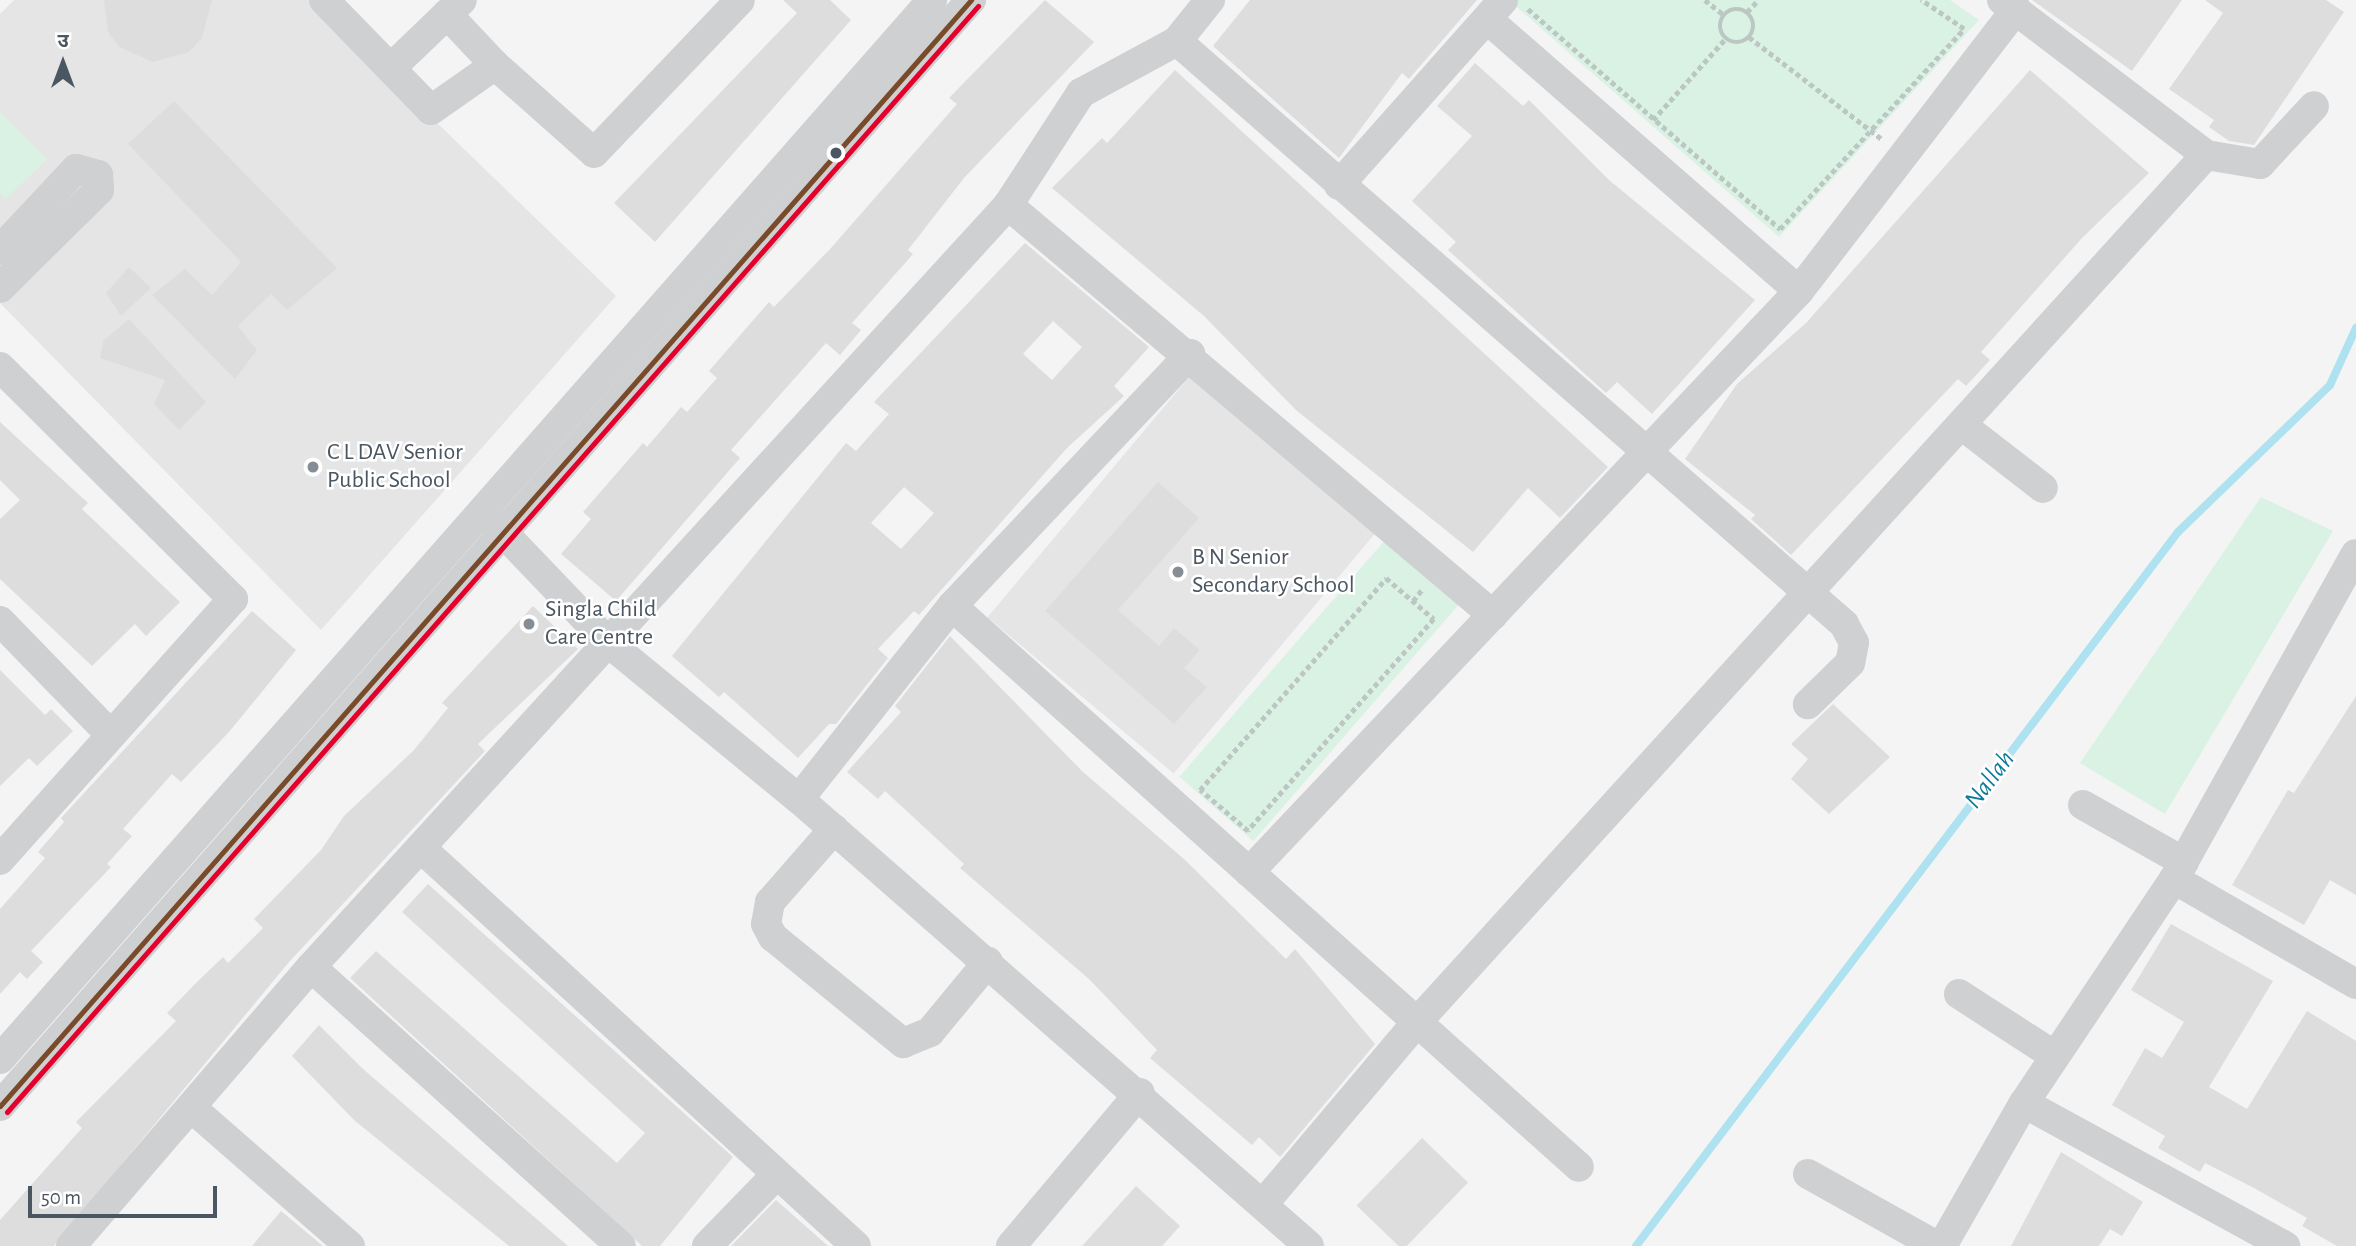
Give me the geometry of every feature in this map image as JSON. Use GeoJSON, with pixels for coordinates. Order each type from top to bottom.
{"type":"FeatureCollection","features":[{"type":"Feature","properties":{"kind":"street"},"geometry":{"type":"LineString","coordinates":[[324,0],[435,112],[495,65]]}},
{"type":"Feature","properties":{"kind":"street"},"geometry":{"type":"LineString","coordinates":[[391,68],[454,7],[495,65],[594,153],[740,0]]}},
{"type":"Feature","properties":{"kind":"street"},"geometry":{"type":"LineString","coordinates":[[0,1059],[932,0]]}},
{"type":"Feature","properties":{"kind":"street"},"geometry":{"type":"LineString","coordinates":[[0,1105],[971,0]]}},
{"type":"Feature","properties":{"kind":"street"},"geometry":{"type":"LineString","coordinates":[[71,1246],[194,1110],[311,967],[610,644],[1008,205],[1081,93],[1177,41],[1210,0]]}},
{"type":"Feature","properties":{"kind":"street"},"geometry":{"type":"LineString","coordinates":[[1249,872],[1799,291],[1904,156],[2009,5],[2206,155],[2260,164],[2314,106]]}},
{"type":"Feature","properties":{"kind":"street"},"geometry":{"type":"LineString","coordinates":[[1339,185],[1495,9],[1631,144],[1799,291]]}},
{"type":"Feature","properties":{"kind":"street"},"geometry":{"type":"LineString","coordinates":[[1177,41],[1339,185],[1650,449],[1812,594],[1854,643],[1850,663],[1808,704]]}},
{"type":"Feature","properties":{"kind":"street"},"geometry":{"type":"LineString","coordinates":[[1264,1203],[1417,1022],[1812,594],[2206,155]]}},
{"type":"Feature","properties":{"kind":"street"},"geometry":{"type":"LineString","coordinates":[[0,250],[67,175],[76,169],[98,175],[99,190],[0,288]]}},
{"type":"Feature","properties":{"kind":"street"},"geometry":{"type":"LineString","coordinates":[[1008,205],[1190,354],[1493,615]]}},
{"type":"Feature","properties":{"kind":"street"},"geometry":{"type":"LineString","coordinates":[[799,799],[952,606],[1190,354]]}},
{"type":"Feature","properties":{"kind":"street"},"geometry":{"type":"LineString","coordinates":[[0,367],[233,599],[0,860]]}},
{"type":"Feature","properties":{"kind":"street"},"geometry":{"type":"LineString","coordinates":[[1963,426],[2043,488]]}},
{"type":"Feature","properties":{"kind":"street"},"geometry":{"type":"LineString","coordinates":[[482,511],[505,531],[610,644],[834,829],[1140,1093],[1309,1246]]}},
{"type":"Feature","properties":{"kind":"street"},"geometry":{"type":"LineString","coordinates":[[1808,1174],[1940,1246],[2024,1103],[2179,870],[2356,554]]}},
{"type":"Feature","properties":{"kind":"street"},"geometry":{"type":"LineString","coordinates":[[952,606],[1579,1167]]}},
{"type":"Feature","properties":{"kind":"street"},"geometry":{"type":"LineString","coordinates":[[0,621],[111,735]]}},
{"type":"Feature","properties":{"kind":"street"},"geometry":{"type":"LineString","coordinates":[[2082,804],[2356,984]]}},
{"type":"Feature","properties":{"kind":"street"},"geometry":{"type":"LineString","coordinates":[[834,829],[770,902],[766,924],[772,937],[903,1042],[930,1032],[988,962]]}},
{"type":"Feature","properties":{"kind":"street"},"geometry":{"type":"LineString","coordinates":[[422,849],[775,1176],[856,1246]]}},
{"type":"Feature","properties":{"kind":"street"},"geometry":{"type":"LineString","coordinates":[[311,967],[621,1246]]}},
{"type":"Feature","properties":{"kind":"street"},"geometry":{"type":"LineString","coordinates":[[1959,994],[2055,1056]]}},
{"type":"Feature","properties":{"kind":"street"},"geometry":{"type":"LineString","coordinates":[[1011,1246],[1140,1093]]}},
{"type":"Feature","properties":{"kind":"street"},"geometry":{"type":"LineString","coordinates":[[2024,1103],[2267,1242]]}},
{"type":"Feature","properties":{"kind":"street"},"geometry":{"type":"LineString","coordinates":[[194,1110],[350,1246]]}},
{"type":"Feature","properties":{"kind":"street"},"geometry":{"type":"LineString","coordinates":[[707,1246],[775,1176]]}},
{"type":"Feature","properties":{"kind":"path"},"geometry":{"type":"LineString","coordinates":[[1531,0],[1525,6],[1780,229],[1964,29],[1921,0]]}},
{"type":"Feature","properties":{"kind":"path"},"geometry":{"type":"LineString","coordinates":[[1705,0],[1724,15],[1747,12],[1758,0]]}},
{"type":"Feature","properties":{"kind":"path"},"geometry":{"type":"LineString","coordinates":[[1747,12],[1754,27],[1749,37]]}},
{"type":"Feature","properties":{"kind":"path"},"geometry":{"type":"LineString","coordinates":[[1724,15],[1726,38]]}},
{"type":"Feature","properties":{"kind":"path"},"geometry":{"type":"LineString","coordinates":[[1631,144],[1726,38],[1749,37],[1904,156]]}},
{"type":"Feature","properties":{"kind":"path"},"geometry":{"type":"LineString","coordinates":[[1386,578],[1434,619],[1248,831],[1200,790],[1386,578]]}},
{"type":"Feature","properties":{"kind":"shaded area","name":"C L DAV Senior Public School"},"geometry":{"type":"Polygon","coordinates":[[[14,0],[310,0],[616,296],[321,630],[0,303],[0,14],[14,0]]]}},
{"type":"Feature","properties":{"kind":"shaded area","name":"B N Senior Secondary School"},"geometry":{"type":"Polygon","coordinates":[[[1190,376],[1376,532],[1174,774],[988,617],[1190,376]]]}},
{"type":"Feature","properties":{"kind":"green space"},"geometry":{"type":"Polygon","coordinates":[[[1509,0],[1950,0],[1979,20],[1779,237],[1509,0]]]}},
{"type":"Feature","properties":{"kind":"green space"},"geometry":{"type":"Polygon","coordinates":[[[0,112],[47,159],[6,199],[0,193],[0,112]]]}},
{"type":"Feature","properties":{"kind":"green space"},"geometry":{"type":"Polygon","coordinates":[[[2261,497],[2333,531],[2165,814],[2080,763],[2261,497]]]}},
{"type":"Feature","properties":{"kind":"green space"},"geometry":{"type":"Polygon","coordinates":[[[1386,539],[1460,603],[1253,841],[1179,777],[1386,539]]]}},
{"type":"Feature","properties":{"kind":"building"},"geometry":{"type":"Polygon","coordinates":[[[104,0],[212,0],[202,38],[189,52],[153,62],[119,47],[108,32],[104,0]]]}},
{"type":"Feature","properties":{"kind":"building"},"geometry":{"type":"Polygon","coordinates":[[[783,0],[830,0],[851,20],[655,242],[614,203],[797,13],[783,0]]]}},
{"type":"Feature","properties":{"kind":"building"},"geometry":{"type":"Polygon","coordinates":[[[1045,0],[1094,42],[964,178],[908,250],[913,254],[852,323],[861,330],[840,355],[826,343],[731,450],[740,458],[616,601],[561,554],[591,519],[583,512],[643,443],[647,447],[681,407],[687,412],[717,378],[709,371],[769,302],[774,307],[831,248],[957,104],[949,98],[1045,0]]]}},
{"type":"Feature","properties":{"kind":"building"},"geometry":{"type":"Polygon","coordinates":[[[1250,0],[1477,0],[1409,79],[1402,73],[1339,158],[1213,46],[1250,0]]]}},
{"type":"Feature","properties":{"kind":"building"},"geometry":{"type":"Polygon","coordinates":[[[2032,0],[2182,0],[2132,71],[2032,0]]]}},
{"type":"Feature","properties":{"kind":"building"},"geometry":{"type":"Polygon","coordinates":[[[2205,0],[2326,0],[2344,12],[2254,145],[2229,141],[2209,127],[2214,120],[2169,89],[2223,13],[2205,0]]]}},
{"type":"Feature","properties":{"kind":"building"},"geometry":{"type":"Polygon","coordinates":[[[1475,63],[1523,106],[1529,100],[1609,180],[1755,300],[1652,414],[1617,382],[1606,393],[1448,250],[1456,242],[1412,201],[1472,136],[1437,106],[1475,63]]]}},
{"type":"Feature","properties":{"kind":"building"},"geometry":{"type":"Polygon","coordinates":[[[1175,70],[1608,467],[1560,518],[1528,488],[1473,552],[1296,410],[1204,316],[1052,188],[1102,138],[1107,143],[1175,70]]]}},
{"type":"Feature","properties":{"kind":"building"},"geometry":{"type":"Polygon","coordinates":[[[2030,70],[2149,173],[2082,238],[1981,352],[1990,360],[1966,386],[1958,379],[1791,555],[1751,519],[1755,515],[1685,459],[1737,384],[1807,322],[2030,70]]]}},
{"type":"Feature","properties":{"kind":"building"},"geometry":{"type":"Polygon","coordinates":[[[174,101],[337,268],[287,310],[271,294],[238,326],[257,350],[235,379],[152,295],[185,269],[212,295],[241,262],[128,144],[174,101]]]}},
{"type":"Feature","properties":{"kind":"building"},"geometry":{"type":"Polygon","coordinates":[[[1025,243],[1149,347],[1114,386],[1124,396],[1067,448],[919,615],[914,611],[878,649],[888,658],[836,724],[829,724],[798,758],[724,692],[719,697],[672,656],[846,443],[856,451],[889,414],[874,402],[1025,243]],[[1053,321],[1023,354],[1052,380],[1082,347],[1053,321]],[[904,487],[871,523],[901,549],[934,513],[904,487]]]}},
{"type":"Feature","properties":{"kind":"building"},"geometry":{"type":"Polygon","coordinates":[[[129,267],[151,288],[121,316],[106,293],[129,267]]]}},
{"type":"Feature","properties":{"kind":"building"},"geometry":{"type":"Polygon","coordinates":[[[129,319],[206,402],[179,430],[154,404],[165,380],[100,358],[103,341],[129,319]]]}},
{"type":"Feature","properties":{"kind":"building"},"geometry":{"type":"Polygon","coordinates":[[[0,422],[88,503],[82,509],[180,602],[146,636],[135,624],[92,666],[0,579],[0,519],[20,500],[0,480],[0,422]]]}},
{"type":"Feature","properties":{"kind":"building"},"geometry":{"type":"Polygon","coordinates":[[[1158,482],[1199,518],[1118,610],[1159,646],[1174,628],[1200,650],[1184,668],[1207,687],[1174,724],[1045,611],[1158,482]]]}},
{"type":"Feature","properties":{"kind":"building"},"geometry":{"type":"Polygon","coordinates":[[[533,606],[578,649],[478,744],[485,751],[289,962],[54,1246],[0,1246],[0,1220],[82,1128],[76,1122],[176,1021],[167,1013],[223,957],[228,963],[263,928],[254,919],[321,850],[344,816],[414,750],[448,708],[442,703],[533,606]]]}},
{"type":"Feature","properties":{"kind":"building"},"geometry":{"type":"Polygon","coordinates":[[[252,611],[296,650],[229,732],[181,782],[172,774],[123,829],[132,836],[107,864],[111,867],[31,951],[43,962],[27,979],[20,972],[0,994],[0,909],[45,858],[38,852],[64,822],[61,818],[252,611]]]}},
{"type":"Feature","properties":{"kind":"building"},"geometry":{"type":"Polygon","coordinates":[[[950,636],[1082,771],[1184,859],[1286,959],[1295,949],[1375,1044],[1280,1157],[1259,1137],[1252,1145],[1150,1058],[1157,1050],[1090,980],[960,868],[964,864],[885,791],[878,799],[847,772],[901,712],[895,706],[950,636]]]}},
{"type":"Feature","properties":{"kind":"building"},"geometry":{"type":"Polygon","coordinates":[[[0,670],[45,715],[51,709],[73,731],[37,766],[29,758],[0,786],[0,670]]]}},
{"type":"Feature","properties":{"kind":"building"},"geometry":{"type":"Polygon","coordinates":[[[2356,696],[2356,895],[2330,880],[2304,925],[2232,885],[2288,790],[2294,793],[2356,696]]]}},
{"type":"Feature","properties":{"kind":"building"},"geometry":{"type":"Polygon","coordinates":[[[1833,704],[1890,757],[1829,814],[1791,779],[1808,759],[1791,744],[1833,704]]]}},
{"type":"Feature","properties":{"kind":"building"},"geometry":{"type":"Polygon","coordinates":[[[428,884],[733,1157],[660,1246],[642,1246],[350,978],[376,951],[617,1163],[645,1133],[402,912],[428,884]]]}},
{"type":"Feature","properties":{"kind":"building"},"geometry":{"type":"Polygon","coordinates":[[[2171,924],[2273,981],[2209,1087],[2247,1109],[2307,1011],[2356,1041],[2356,1246],[2337,1246],[2302,1226],[2307,1218],[2254,1188],[2205,1163],[2200,1172],[2158,1148],[2165,1136],[2112,1105],[2145,1048],[2162,1058],[2184,1022],[2131,990],[2171,924]]]}},
{"type":"Feature","properties":{"kind":"building"},"geometry":{"type":"Polygon","coordinates":[[[319,1025],[362,1068],[568,1246],[509,1246],[354,1120],[292,1056],[319,1025]]]}},
{"type":"Feature","properties":{"kind":"building"},"geometry":{"type":"Polygon","coordinates":[[[1422,1138],[1468,1182],[1407,1246],[1399,1246],[1357,1206],[1422,1138]]]}},
{"type":"Feature","properties":{"kind":"building"},"geometry":{"type":"Polygon","coordinates":[[[2061,1152],[2143,1202],[2122,1236],[2110,1229],[2099,1246],[2011,1246],[2061,1152]]]}},
{"type":"Feature","properties":{"kind":"building"},"geometry":{"type":"Polygon","coordinates":[[[1136,1186],[1180,1226],[1162,1246],[1082,1246],[1136,1186]]]}},
{"type":"Feature","properties":{"kind":"building"},"geometry":{"type":"Polygon","coordinates":[[[776,1200],[828,1246],[731,1246],[776,1200]]]}},
{"type":"Feature","properties":{"kind":"building"},"geometry":{"type":"Polygon","coordinates":[[[281,1211],[323,1246],[252,1246],[281,1211]]]}},
{"type":"Feature","properties":{"kind":"waterway","name":"Nallah"},"geometry":{"type":"LineString","coordinates":[[1636,1246],[2178,532],[2330,385],[2356,328]]}},
{"type":"Feature","properties":{"kind":"transit line"},"geometry":{"type":"LineString","coordinates":[[0,1106],[971,0]]}},
{"type":"Feature","properties":{"kind":"transit line"},"geometry":{"type":"LineString","coordinates":[[7,1112],[978,6]]}},
{"type":"Feature","properties":{"kind":"place","name":"C L DAV Senior Public School"},"geometry":{"type":"Point","coordinates":[313,467]}},
{"type":"Feature","properties":{"kind":"place","name":"B N Senior Secondary School"},"geometry":{"type":"Point","coordinates":[1178,572]}},
{"type":"Feature","properties":{"kind":"place","name":"Singla Child Care Centre"},"geometry":{"type":"Point","coordinates":[529,624]}}]}
